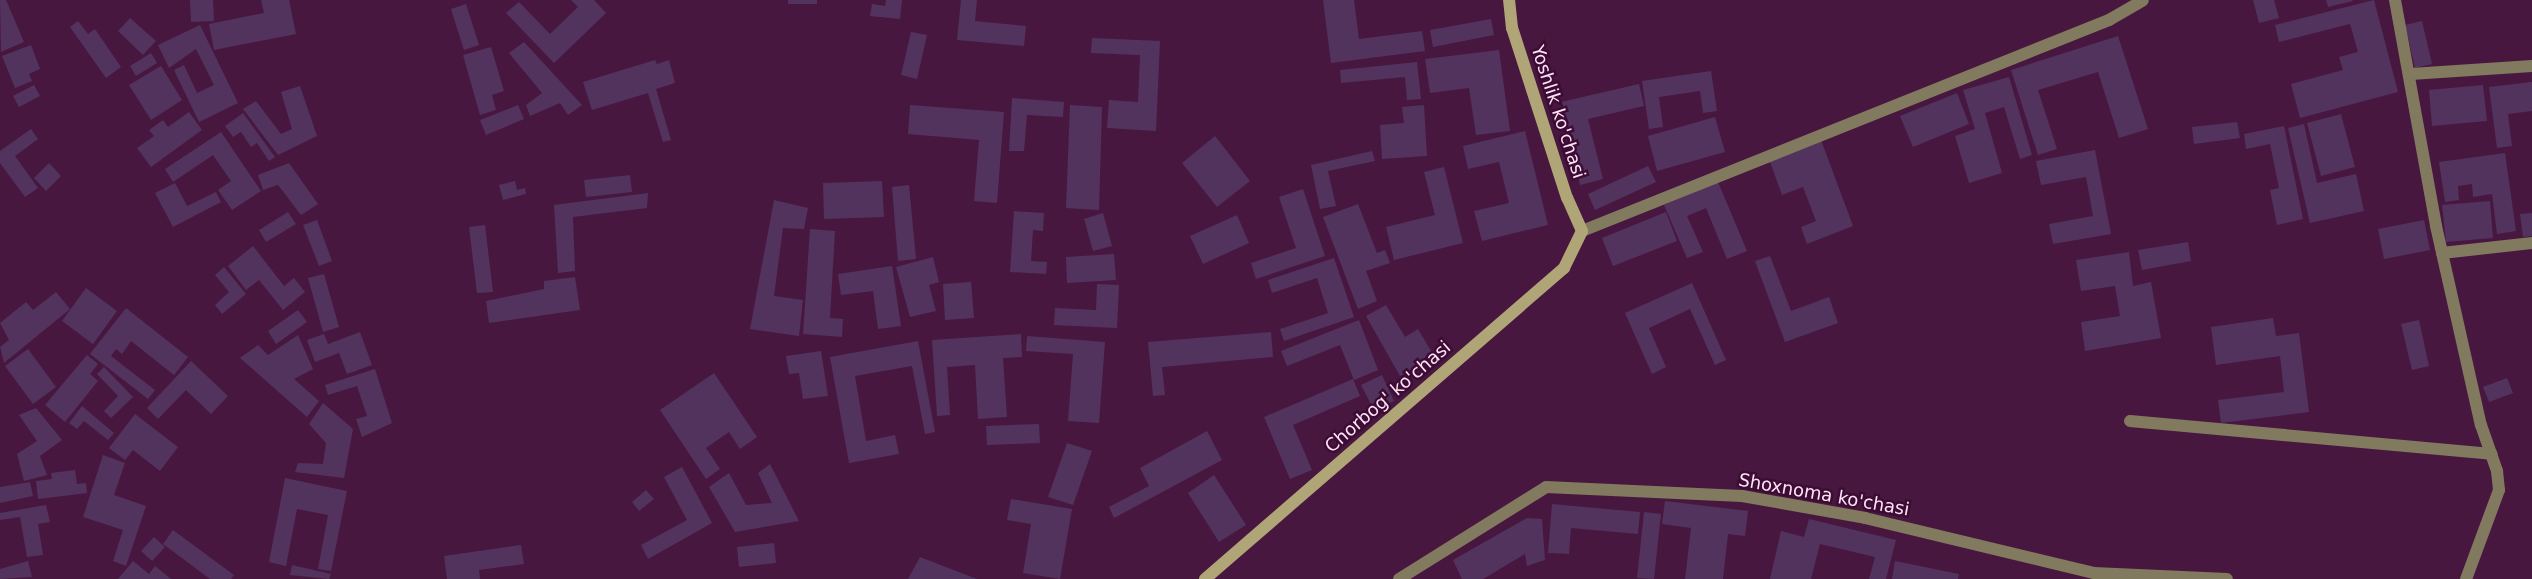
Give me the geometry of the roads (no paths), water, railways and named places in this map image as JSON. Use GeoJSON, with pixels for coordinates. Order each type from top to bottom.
{"type":"FeatureCollection","features":[{"type":"Feature","properties":{"kind":"street","name":"Yoshlik ko'chasi"},"geometry":{"type":"LineString","coordinates":[[1509,0],[1516,39],[1567,198],[1582,231]]}},
{"type":"Feature","properties":{"kind":"street"},"geometry":{"type":"LineString","coordinates":[[1582,231],[2109,20],[2143,0]]}},
{"type":"Feature","properties":{"kind":"street"},"geometry":{"type":"LineString","coordinates":[[2395,0],[2411,74],[2442,253],[2499,490],[2466,579]]}},
{"type":"Feature","properties":{"kind":"street"},"geometry":{"type":"LineString","coordinates":[[2411,74],[2532,66]]}},
{"type":"Feature","properties":{"kind":"street","name":"Chorbog' ko'chasi"},"geometry":{"type":"LineString","coordinates":[[1205,579],[1564,268],[1582,231]]}},
{"type":"Feature","properties":{"kind":"street"},"geometry":{"type":"LineString","coordinates":[[2442,253],[2532,243]]}},
{"type":"Feature","properties":{"kind":"street"},"geometry":{"type":"LineString","coordinates":[[2130,422],[2491,454]]}},
{"type":"Feature","properties":{"kind":"street","name":"Shoxnoma ko'chasi"},"geometry":{"type":"LineString","coordinates":[[1399,579],[1546,487],[1742,496],[1865,518],[2094,573],[2227,579]]}}]}
